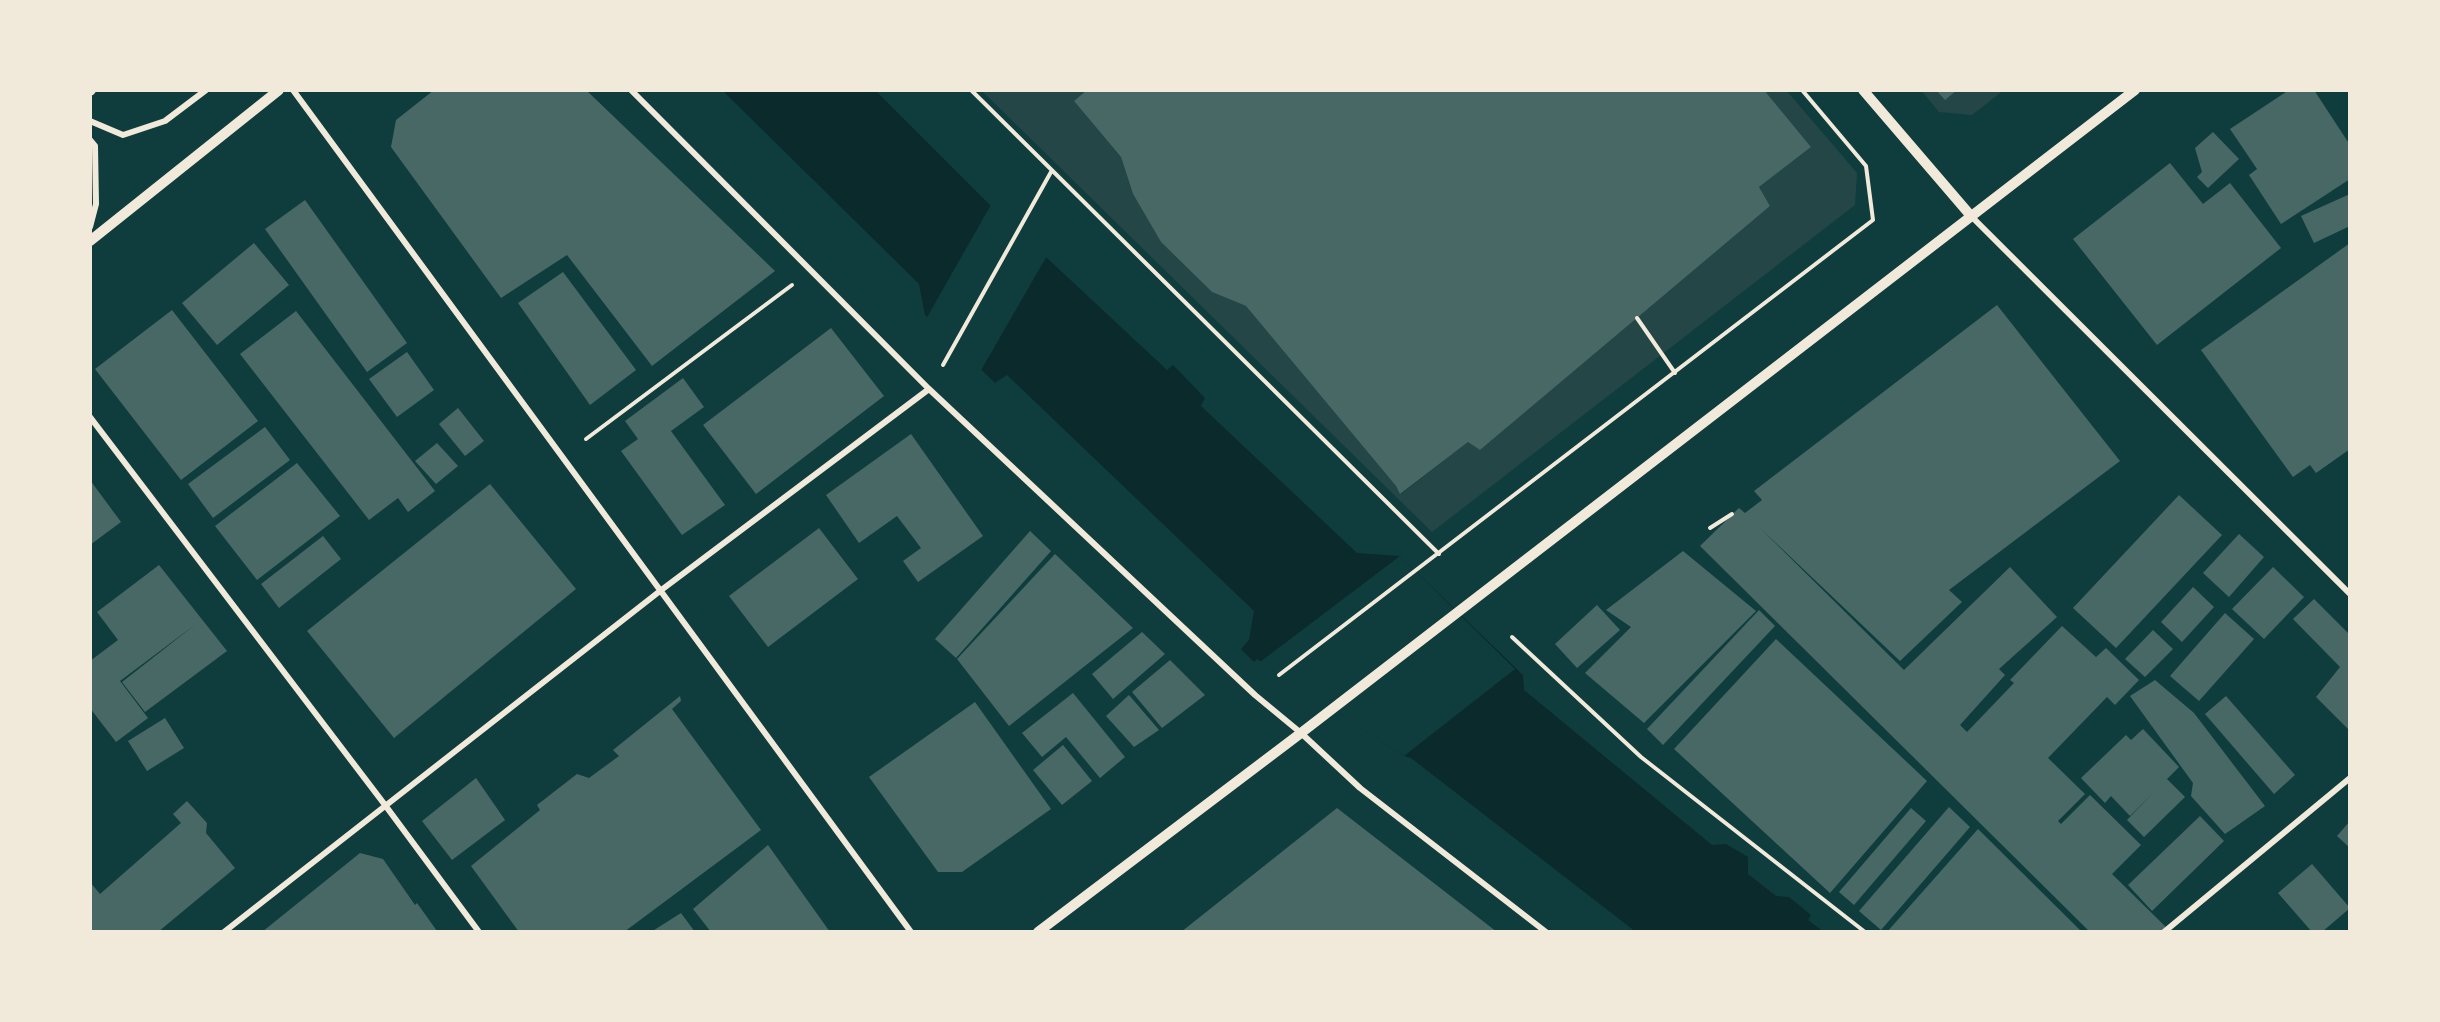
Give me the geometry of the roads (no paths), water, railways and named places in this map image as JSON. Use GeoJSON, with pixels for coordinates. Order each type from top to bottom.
{"type":"FeatureCollection","features":[{"type":"Feature","properties":{"kind":"street"},"geometry":{"type":"LineString","coordinates":[[90,121],[123,135],[165,121],[206,90]]}},
{"type":"Feature","properties":{"kind":"street"},"geometry":{"type":"LineString","coordinates":[[90,241],[279,90]]}},
{"type":"Feature","properties":{"kind":"street"},"geometry":{"type":"LineString","coordinates":[[293,90],[911,932]]}},
{"type":"Feature","properties":{"kind":"street"},"geometry":{"type":"LineString","coordinates":[[631,90],[929,389],[1254,695],[1301,733],[1360,788],[1546,932]]}},
{"type":"Feature","properties":{"kind":"street"},"geometry":{"type":"LineString","coordinates":[[1863,90],[1971,216],[2350,594]]}},
{"type":"Feature","properties":{"kind":"street"},"geometry":{"type":"LineString","coordinates":[[1038,932],[1301,733],[2136,90]]}},
{"type":"Feature","properties":{"kind":"street"},"geometry":{"type":"LineString","coordinates":[[90,140],[95,146],[96,204],[90,227]]}},
{"type":"Feature","properties":{"kind":"street"},"geometry":{"type":"LineString","coordinates":[[224,932],[660,591],[929,389]]}},
{"type":"Feature","properties":{"kind":"street"},"geometry":{"type":"LineString","coordinates":[[90,417],[479,932]]}},
{"type":"Feature","properties":{"kind":"street"},"geometry":{"type":"LineString","coordinates":[[2164,932],[2350,778]]}}]}
